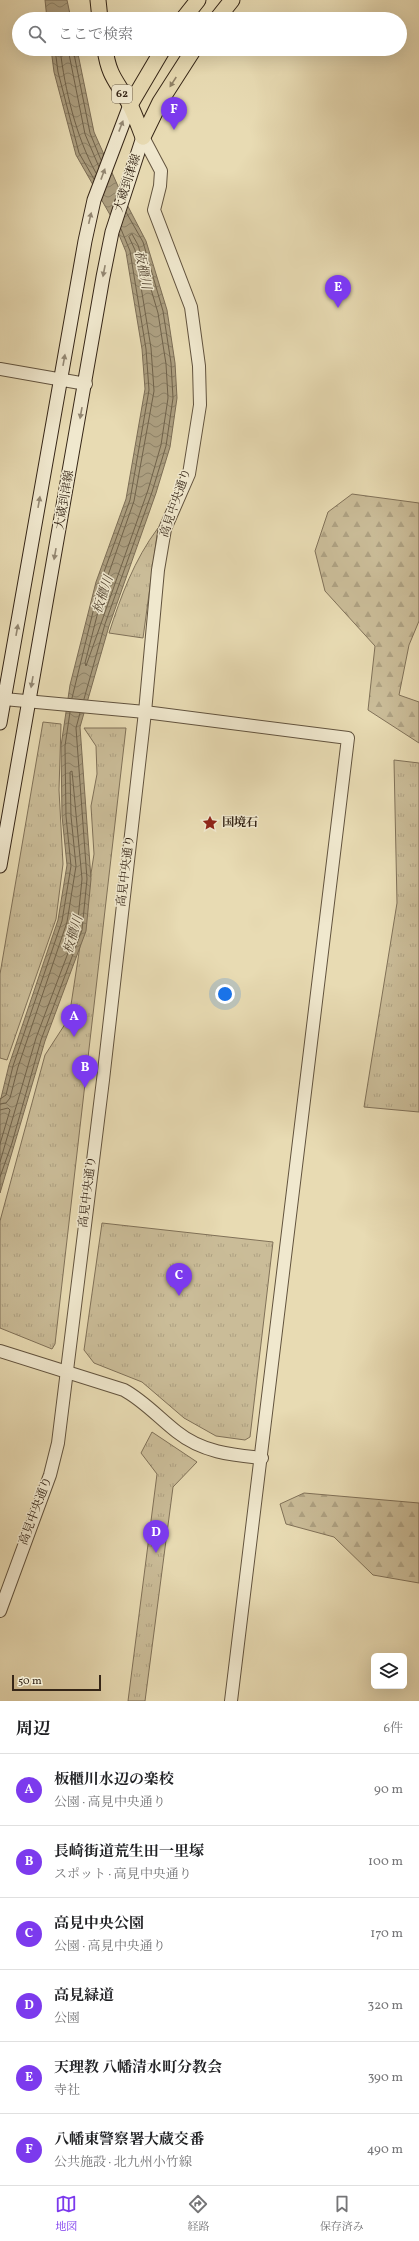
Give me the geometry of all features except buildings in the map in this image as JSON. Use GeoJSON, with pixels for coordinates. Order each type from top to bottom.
{"type":"FeatureCollection","features":[{"type":"Feature","properties":{"kind":"main road"},"geometry":{"type":"LineString","coordinates":[[98,0],[99,12]]}},
{"type":"Feature","properties":{"kind":"main road"},"geometry":{"type":"LineString","coordinates":[[189,12],[198,0]]}},
{"type":"Feature","properties":{"kind":"main road"},"geometry":{"type":"LineString","coordinates":[[223,12],[232,0]]}},
{"type":"Feature","properties":{"kind":"main road","name":"62"},"geometry":{"type":"LineString","coordinates":[[106,56],[107,65],[114,81],[130,105],[143,137]]}},
{"type":"Feature","properties":{"kind":"main road","name":"62"},"geometry":{"type":"LineString","coordinates":[[130,105],[159,56]]}},
{"type":"Feature","properties":{"kind":"main road"},"geometry":{"type":"LineString","coordinates":[[143,137],[160,102],[190,56]]}},
{"type":"Feature","properties":{"kind":"main road","name":"大蔵到津線"},"geometry":{"type":"LineString","coordinates":[[0,723],[60,381],[94,200],[130,105]]}},
{"type":"Feature","properties":{"kind":"main road","name":"大蔵到津線"},"geometry":{"type":"LineString","coordinates":[[0,866],[112,232],[143,137]]}},
{"type":"Feature","properties":{"kind":"street","name":"高見中央通り"},"geometry":{"type":"LineString","coordinates":[[0,1611],[55,1459],[67,1371],[145,712],[158,570],[165,529],[189,474],[200,405],[199,366],[190,307],[154,210],[160,186],[161,171],[143,137]]}},
{"type":"Feature","properties":{"kind":"street"},"geometry":{"type":"LineString","coordinates":[[0,369],[60,381],[86,384]]}},
{"type":"Feature","properties":{"kind":"street"},"geometry":{"type":"LineString","coordinates":[[4,699],[145,712],[348,738],[287,1227],[262,1458],[231,1701]]}},
{"type":"Feature","properties":{"kind":"street"},"geometry":{"type":"LineString","coordinates":[[0,1351],[124,1390],[138,1397],[178,1433],[197,1445],[214,1452],[262,1458]]}},
{"type":"Feature","properties":{"kind":"green space"},"geometry":{"type":"Polygon","coordinates":[[[352,494],[419,503],[419,621],[409,645],[399,695],[419,702],[419,743],[368,710],[375,646],[325,591],[315,551],[328,512],[352,494]]]}},
{"type":"Feature","properties":{"kind":"green space"},"geometry":{"type":"Polygon","coordinates":[[[158,528],[143,638],[109,633],[118,605],[135,566],[149,540],[158,528]]]}},
{"type":"Feature","properties":{"kind":"green space"},"geometry":{"type":"Polygon","coordinates":[[[43,722],[61,724],[59,790],[63,864],[56,919],[7,1060],[0,1058],[0,974],[43,722]]]}},
{"type":"Feature","properties":{"kind":"green space"},"geometry":{"type":"Polygon","coordinates":[[[84,728],[126,728],[55,1344],[52,1349],[0,1328],[0,1221],[45,1055],[69,1018],[94,854],[91,806],[97,774],[96,746],[84,728]]]}},
{"type":"Feature","properties":{"kind":"green space"},"geometry":{"type":"Polygon","coordinates":[[[394,760],[419,763],[419,1112],[364,1107],[397,903],[394,760]]]}},
{"type":"Feature","properties":{"kind":"green space"},"geometry":{"type":"Polygon","coordinates":[[[102,1223],[273,1242],[250,1437],[245,1440],[216,1436],[184,1418],[142,1382],[94,1363],[84,1350],[102,1223]]]}},
{"type":"Feature","properties":{"kind":"green space"},"geometry":{"type":"Polygon","coordinates":[[[152,1432],[197,1462],[173,1487],[145,1701],[128,1701],[157,1474],[141,1453],[152,1432]]]}},
{"type":"Feature","properties":{"kind":"green space"},"geometry":{"type":"Polygon","coordinates":[[[304,1493],[419,1503],[419,1583],[373,1575],[334,1537],[286,1524],[280,1504],[304,1493]]]}},
{"type":"Feature","properties":{"kind":"water"},"geometry":{"type":"Polygon","coordinates":[[[45,0],[67,0],[70,12],[46,12],[45,0]]]}},
{"type":"Feature","properties":{"kind":"water","name":"板櫃川"},"geometry":{"type":"Polygon","coordinates":[[[52,56],[78,56],[94,132],[121,193],[146,241],[167,310],[175,363],[177,398],[170,447],[156,493],[109,626],[80,727],[91,879],[86,931],[45,1041],[0,1193],[0,1102],[9,1065],[58,920],[67,865],[62,816],[61,746],[70,685],[96,582],[126,499],[145,389],[142,349],[126,252],[113,220],[76,155],[54,72],[52,56]]]}},
{"type":"Feature","properties":{"kind":"place","name":"八幡東警察署大蔵交番"},"geometry":{"type":"Point","coordinates":[174,130]}},
{"type":"Feature","properties":{"kind":"place","name":"天理教 八幡清水町分教会"},"geometry":{"type":"Point","coordinates":[338,308]}},
{"type":"Feature","properties":{"kind":"place","name":"国境石"},"geometry":{"type":"Point","coordinates":[210,823]}},
{"type":"Feature","properties":{"kind":"place","name":"板櫃川水辺の楽校"},"geometry":{"type":"Point","coordinates":[74,1037]}},
{"type":"Feature","properties":{"kind":"place","name":"長崎街道荒生田一里塚"},"geometry":{"type":"Point","coordinates":[85,1088]}},
{"type":"Feature","properties":{"kind":"place","name":"高見中央公園"},"geometry":{"type":"Point","coordinates":[179,1296]}},
{"type":"Feature","properties":{"kind":"place","name":"高見緑道"},"geometry":{"type":"Point","coordinates":[156,1553]}}]}
